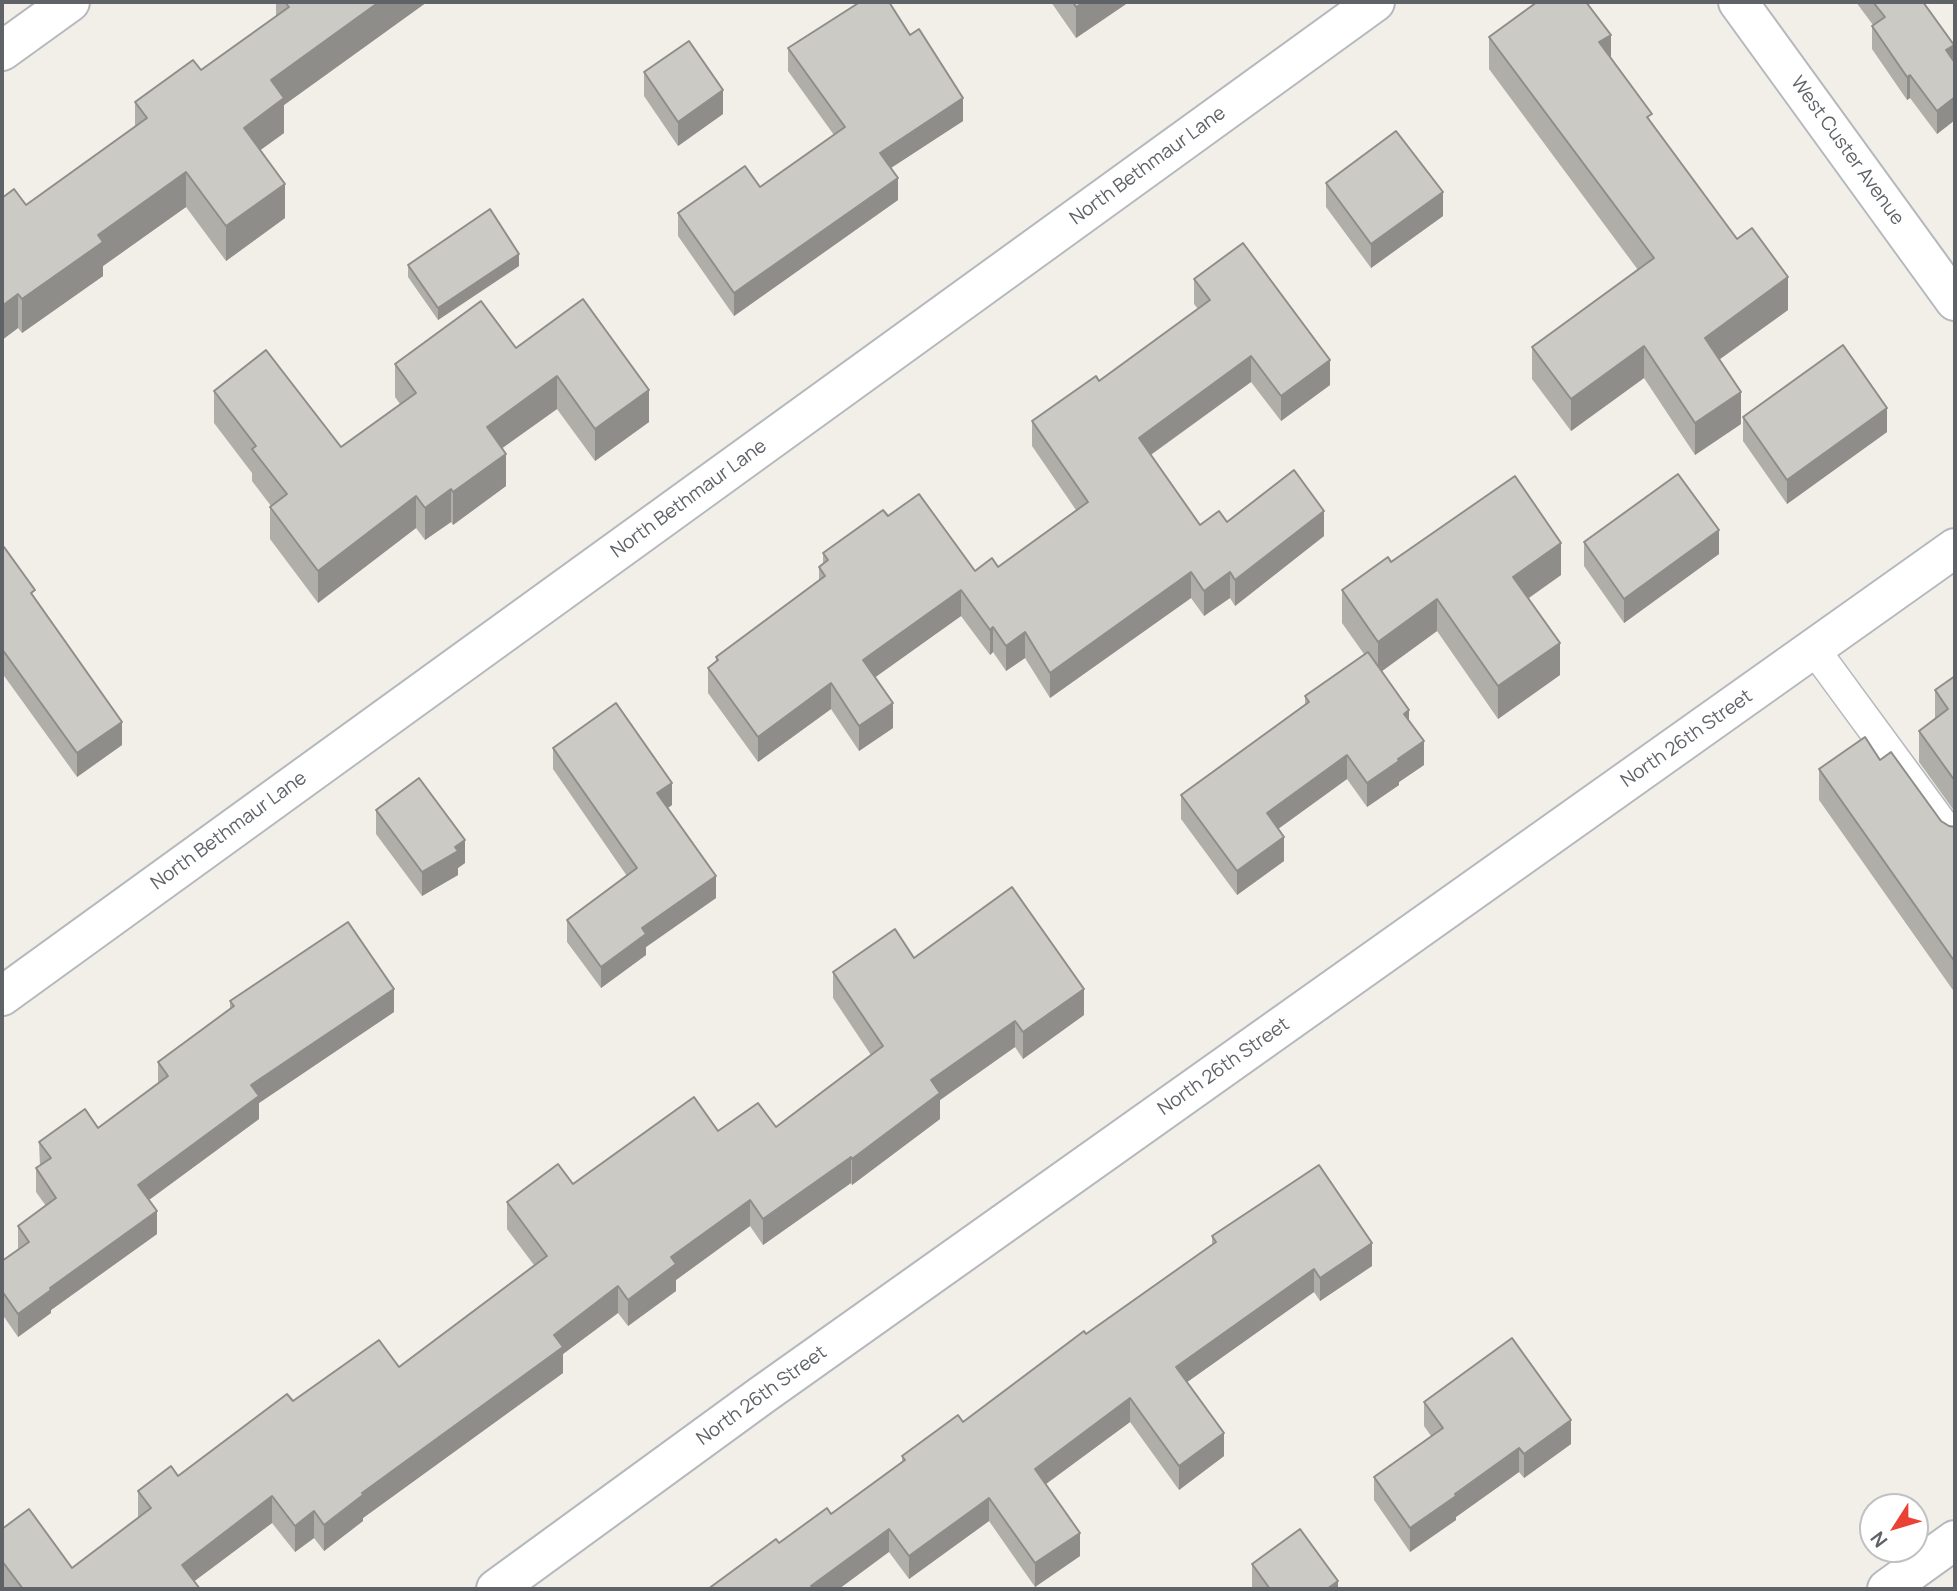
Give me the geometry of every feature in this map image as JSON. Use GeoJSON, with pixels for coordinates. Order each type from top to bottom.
{"type":"FeatureCollection","features":[{"type":"Feature","properties":{"kind":"street"},"geometry":{"type":"LineString","coordinates":[[2,51],[70,2]]}},
{"type":"Feature","properties":{"kind":"street","name":"North Bethmaur Lane"},"geometry":{"type":"LineString","coordinates":[[2,996],[1375,2]]}},
{"type":"Feature","properties":{"kind":"street","name":"West Custer Avenue"},"geometry":{"type":"LineString","coordinates":[[1738,2],[1955,301]]}},
{"type":"Feature","properties":{"kind":"street","name":"North 26th Street"},"geometry":{"type":"LineString","coordinates":[[496,1589],[762,1395],[1955,548]]}},
{"type":"Feature","properties":{"kind":"street"},"geometry":{"type":"LineString","coordinates":[[1887,1589],[1955,1540]]}},
{"type":"Feature","properties":{"kind":"lane"},"geometry":{"type":"LineString","coordinates":[[1814,649],[1955,841]]}},
{"type":"Feature","properties":{"kind":"building"},"geometry":{"type":"Polygon","coordinates":[[[285,2],[379,2],[271,80],[284,98],[244,128],[285,184],[226,226],[186,172],[98,235],[103,242],[22,299],[18,294],[2,306],[2,198],[14,189],[26,205],[147,118],[135,102],[193,60],[201,70],[289,7],[285,2]]]}},
{"type":"Feature","properties":{"kind":"building"},"geometry":{"type":"Polygon","coordinates":[[[860,2],[889,2],[910,35],[919,29],[963,98],[880,153],[898,178],[734,293],[678,213],[745,166],[760,187],[845,127],[788,48],[860,2]]]}},
{"type":"Feature","properties":{"kind":"building"},"geometry":{"type":"Polygon","coordinates":[[[1537,2],[1586,2],[1611,35],[1599,42],[1652,114],[1647,117],[1737,239],[1752,228],[1788,277],[1705,338],[1741,392],[1695,423],[1644,346],[1571,399],[1532,347],[1654,258],[1489,37],[1537,2]]]}},
{"type":"Feature","properties":{"kind":"building"},"geometry":{"type":"Polygon","coordinates":[[[1873,2],[1923,2],[1954,45],[1946,50],[1955,63],[1955,97],[1937,111],[1910,75],[1907,77],[1872,26],[1885,17],[1873,2]]]}},
{"type":"Feature","properties":{"kind":"building"},"geometry":{"type":"Polygon","coordinates":[[[689,41],[723,90],[678,122],[644,72],[689,41]]]}},
{"type":"Feature","properties":{"kind":"building"},"geometry":{"type":"Polygon","coordinates":[[[1396,131],[1443,192],[1371,244],[1326,183],[1396,131]]]}},
{"type":"Feature","properties":{"kind":"building"},"geometry":{"type":"Polygon","coordinates":[[[490,209],[519,254],[438,308],[408,265],[490,209]]]}},
{"type":"Feature","properties":{"kind":"building"},"geometry":{"type":"Polygon","coordinates":[[[1243,243],[1330,360],[1281,396],[1251,356],[1139,438],[1200,525],[1219,511],[1227,522],[1294,470],[1324,511],[1235,580],[1230,572],[1204,591],[1191,572],[1050,673],[1025,632],[1006,646],[993,627],[990,630],[961,590],[863,660],[893,703],[859,726],[831,683],[758,737],[708,668],[718,660],[716,657],[825,576],[819,567],[828,560],[823,553],[883,510],[888,516],[919,494],[975,571],[992,558],[998,567],[1088,502],[1032,421],[1096,376],[1099,381],[1210,300],[1194,279],[1243,243]]]}},
{"type":"Feature","properties":{"kind":"building"},"geometry":{"type":"Polygon","coordinates":[[[583,299],[649,390],[595,429],[557,376],[487,427],[506,454],[453,492],[451,489],[425,508],[416,496],[318,571],[270,507],[287,494],[252,449],[256,446],[214,391],[266,350],[341,447],[416,393],[395,364],[481,301],[516,348],[583,299]]]}},
{"type":"Feature","properties":{"kind":"building"},"geometry":{"type":"Polygon","coordinates":[[[1843,345],[1887,408],[1787,480],[1743,417],[1843,345]]]}},
{"type":"Feature","properties":{"kind":"building"},"geometry":{"type":"Polygon","coordinates":[[[1678,474],[1719,530],[1624,599],[1584,542],[1678,474]]]}},
{"type":"Feature","properties":{"kind":"building"},"geometry":{"type":"Polygon","coordinates":[[[1515,476],[1561,543],[1513,577],[1560,643],[1498,686],[1437,599],[1378,642],[1342,590],[1388,557],[1391,562],[1515,476]]]}},
{"type":"Feature","properties":{"kind":"building"},"geometry":{"type":"Polygon","coordinates":[[[4,547],[35,590],[31,593],[122,722],[77,753],[2,649],[4,547]]]}},
{"type":"Feature","properties":{"kind":"building"},"geometry":{"type":"Polygon","coordinates":[[[1368,652],[1409,710],[1404,714],[1424,741],[1367,783],[1347,755],[1267,813],[1284,837],[1237,871],[1181,795],[1309,702],[1305,696],[1368,652]]]}},
{"type":"Feature","properties":{"kind":"building"},"geometry":{"type":"Polygon","coordinates":[[[1955,676],[1955,781],[1919,731],[1948,709],[1935,690],[1955,676]]]}},
{"type":"Feature","properties":{"kind":"building"},"geometry":{"type":"Polygon","coordinates":[[[616,703],[672,783],[657,793],[716,876],[642,928],[646,934],[601,967],[567,920],[637,868],[553,748],[616,703]]]}},
{"type":"Feature","properties":{"kind":"building"},"geometry":{"type":"Polygon","coordinates":[[[1865,737],[1880,760],[1891,752],[1941,821],[1955,827],[1955,962],[1819,769],[1865,737]]]}},
{"type":"Feature","properties":{"kind":"building"},"geometry":{"type":"Polygon","coordinates":[[[419,778],[465,840],[455,847],[458,851],[422,872],[376,810],[419,778]]]}},
{"type":"Feature","properties":{"kind":"building"},"geometry":{"type":"Polygon","coordinates":[[[1012,887],[1084,989],[1023,1032],[1015,1021],[931,1080],[940,1093],[852,1159],[851,1157],[763,1219],[750,1200],[671,1257],[676,1264],[628,1300],[618,1286],[554,1335],[563,1347],[362,1493],[363,1495],[324,1525],[314,1511],[295,1526],[272,1496],[182,1565],[200,1589],[23,1589],[2,1561],[2,1529],[29,1509],[72,1568],[151,1508],[138,1491],[171,1466],[178,1476],[287,1394],[293,1401],[379,1340],[399,1367],[547,1256],[507,1202],[558,1164],[573,1184],[694,1097],[718,1131],[758,1103],[776,1127],[883,1046],[833,972],[895,929],[914,958],[1012,887]]]}},
{"type":"Feature","properties":{"kind":"building"},"geometry":{"type":"Polygon","coordinates":[[[348,922],[394,989],[251,1085],[259,1096],[138,1185],[157,1211],[18,1314],[2,1291],[2,1261],[29,1242],[18,1226],[56,1198],[36,1168],[51,1158],[39,1142],[85,1109],[98,1128],[168,1076],[158,1062],[234,1006],[230,1001],[348,922]]]}},
{"type":"Feature","properties":{"kind":"building"},"geometry":{"type":"Polygon","coordinates":[[[1319,1165],[1372,1243],[1320,1278],[1314,1269],[1176,1367],[1224,1433],[1179,1466],[1130,1398],[1035,1469],[1080,1533],[1035,1563],[989,1498],[909,1556],[889,1529],[811,1586],[813,1589],[708,1589],[776,1539],[779,1543],[827,1508],[831,1514],[905,1460],[902,1456],[958,1415],[963,1422],[1084,1331],[1086,1334],[1216,1242],[1212,1236],[1319,1165]]]}},
{"type":"Feature","properties":{"kind":"building"},"geometry":{"type":"Polygon","coordinates":[[[1512,1338],[1571,1420],[1524,1454],[1519,1448],[1410,1528],[1374,1477],[1443,1428],[1424,1402],[1512,1338]]]}},
{"type":"Feature","properties":{"kind":"building"},"geometry":{"type":"Polygon","coordinates":[[[1300,1529],[1338,1581],[1327,1589],[1270,1589],[1252,1564],[1300,1529]]]}}]}
